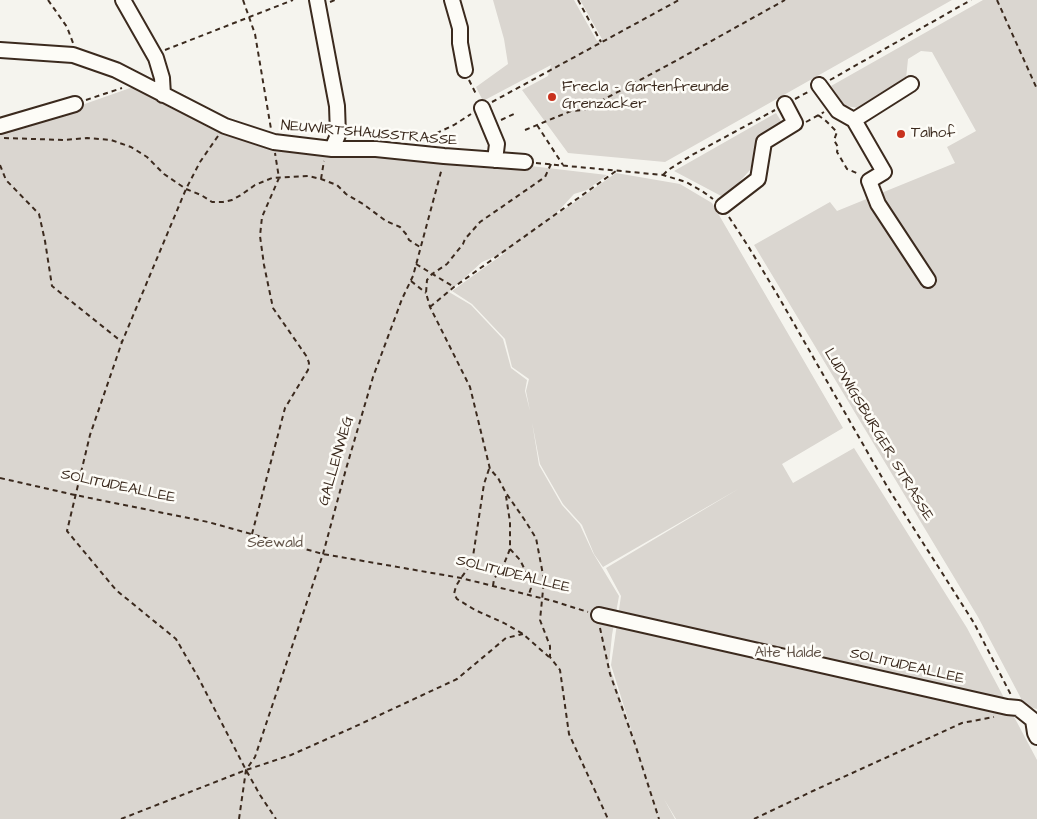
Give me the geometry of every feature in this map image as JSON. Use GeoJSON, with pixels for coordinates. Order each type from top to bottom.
{"type":"FeatureCollection","features":[{"type":"Feature","properties":{"kind":"street"},"geometry":{"type":"LineString","coordinates":[[123,0],[156,58],[162,78],[163,95]]}},
{"type":"Feature","properties":{"kind":"street"},"geometry":{"type":"LineString","coordinates":[[317,0],[337,106],[338,135],[329,149]]}},
{"type":"Feature","properties":{"kind":"street"},"geometry":{"type":"LineString","coordinates":[[452,0],[460,28],[464,70]]}},
{"type":"Feature","properties":{"kind":"street","name":"NEUWIRTSHAUSSTRASSE"},"geometry":{"type":"LineString","coordinates":[[0,50],[73,55],[116,70],[225,126],[274,142],[329,149],[376,149],[525,162]]}},
{"type":"Feature","properties":{"kind":"street"},"geometry":{"type":"LineString","coordinates":[[854,120],[911,84]]}},
{"type":"Feature","properties":{"kind":"street"},"geometry":{"type":"LineString","coordinates":[[820,85],[838,111],[854,120],[884,172],[869,181],[878,204],[928,280]]}},
{"type":"Feature","properties":{"kind":"street"},"geometry":{"type":"LineString","coordinates":[[0,126],[79,103]]}},
{"type":"Feature","properties":{"kind":"street"},"geometry":{"type":"LineString","coordinates":[[723,206],[758,179],[764,142],[795,123],[785,104]]}},
{"type":"Feature","properties":{"kind":"street"},"geometry":{"type":"LineString","coordinates":[[482,108],[497,144],[495,160]]}},
{"type":"Feature","properties":{"kind":"street","name":"SOLITUDEALLEE"},"geometry":{"type":"LineString","coordinates":[[599,615],[1018,708]]}},
{"type":"Feature","properties":{"kind":"street"},"geometry":{"type":"LineString","coordinates":[[1018,708],[1035,719],[1033,726],[1037,737]]}},
{"type":"Feature","properties":{"kind":"path"},"geometry":{"type":"LineString","coordinates":[[48,0],[67,27],[75,47],[73,55]]}},
{"type":"Feature","properties":{"kind":"path"},"geometry":{"type":"LineString","coordinates":[[243,0],[255,34],[279,178],[262,216],[260,236],[264,265],[273,308],[307,357],[309,363],[308,370],[285,408],[252,534]]}},
{"type":"Feature","properties":{"kind":"path"},"geometry":{"type":"LineString","coordinates":[[164,51],[180,43],[293,0]]}},
{"type":"Feature","properties":{"kind":"path"},"geometry":{"type":"LineString","coordinates":[[578,0],[601,42]]}},
{"type":"Feature","properties":{"kind":"path"},"geometry":{"type":"LineString","coordinates":[[400,152],[454,125],[679,0]]}},
{"type":"Feature","properties":{"kind":"path"},"geometry":{"type":"LineString","coordinates":[[525,130],[571,111],[584,110],[785,0]]}},
{"type":"Feature","properties":{"kind":"path"},"geometry":{"type":"LineString","coordinates":[[997,0],[1037,89]]}},
{"type":"Feature","properties":{"kind":"path"},"geometry":{"type":"LineString","coordinates":[[464,70],[482,108]]}},
{"type":"Feature","properties":{"kind":"path"},"geometry":{"type":"LineString","coordinates":[[79,103],[112,91]]}},
{"type":"Feature","properties":{"kind":"path"},"geometry":{"type":"LineString","coordinates":[[795,123],[804,124],[834,105]]}},
{"type":"Feature","properties":{"kind":"path"},"geometry":{"type":"LineString","coordinates":[[489,124],[516,113]]}},
{"type":"Feature","properties":{"kind":"path"},"geometry":{"type":"LineString","coordinates":[[818,115],[837,132],[834,140],[838,147],[837,152],[848,169],[862,175],[869,181]]}},
{"type":"Feature","properties":{"kind":"path"},"geometry":{"type":"LineString","coordinates":[[537,125],[563,166]]}},
{"type":"Feature","properties":{"kind":"path"},"geometry":{"type":"LineString","coordinates":[[225,126],[200,162],[186,189],[122,342],[90,436],[67,531],[116,590],[176,639],[246,770],[276,819]]}},
{"type":"Feature","properties":{"kind":"path"},"geometry":{"type":"LineString","coordinates":[[0,138],[64,140],[88,138],[111,140],[131,147],[147,157],[164,174],[186,189],[212,202],[232,200],[241,196],[255,185],[272,178],[308,176],[321,178],[337,185],[346,194],[386,221],[400,228],[409,240],[420,247]]}},
{"type":"Feature","properties":{"kind":"path"},"geometry":{"type":"LineString","coordinates":[[321,178],[329,149]]}},
{"type":"Feature","properties":{"kind":"path","name":"GALLENWEG"},"geometry":{"type":"LineString","coordinates":[[246,770],[255,757],[322,554],[373,377],[402,299],[413,276],[444,156]]}},
{"type":"Feature","properties":{"kind":"path"},"geometry":{"type":"LineString","coordinates":[[525,162],[617,170]]}},
{"type":"Feature","properties":{"kind":"path"},"geometry":{"type":"LineString","coordinates":[[550,657],[550,646],[540,620],[544,580],[536,538],[498,478],[490,469],[470,387],[430,306],[426,293],[426,280],[447,264],[480,222],[545,176],[551,164]]}},
{"type":"Feature","properties":{"kind":"path"},"geometry":{"type":"LineString","coordinates":[[0,165],[6,180],[39,214],[52,286],[122,342]]}},
{"type":"Feature","properties":{"kind":"path"},"geometry":{"type":"LineString","coordinates":[[430,306],[617,170]]}},
{"type":"Feature","properties":{"kind":"path","name":"LUDWIGSBURGER STRASSE"},"geometry":{"type":"LineString","coordinates":[[617,170],[663,175],[686,182],[723,206],[772,286],[888,488],[974,623],[1018,708]]}},
{"type":"Feature","properties":{"kind":"path"},"geometry":{"type":"LineString","coordinates":[[416,264],[454,287]]}},
{"type":"Feature","properties":{"kind":"path"},"geometry":{"type":"LineString","coordinates":[[411,281],[426,293]]}},
{"type":"Feature","properties":{"kind":"path"},"geometry":{"type":"LineString","coordinates":[[490,467],[484,484],[472,563],[460,578],[454,594],[458,599],[475,610],[523,634],[550,657],[560,670],[570,734],[608,819]]}},
{"type":"Feature","properties":{"kind":"path","name":"SOLITUDEALLEE"},"geometry":{"type":"LineString","coordinates":[[0,478],[208,522],[322,554],[460,578],[530,594],[599,615]]}},
{"type":"Feature","properties":{"kind":"path"},"geometry":{"type":"LineString","coordinates":[[493,586],[494,579],[504,564],[510,550],[510,522],[506,493]]}},
{"type":"Feature","properties":{"kind":"path"},"geometry":{"type":"LineString","coordinates":[[510,550],[520,560],[528,576],[531,588],[530,594]]}},
{"type":"Feature","properties":{"kind":"path"},"geometry":{"type":"LineString","coordinates":[[599,615],[601,635],[610,674],[635,744],[658,819]]}},
{"type":"Feature","properties":{"kind":"path"},"geometry":{"type":"LineString","coordinates":[[121,819],[246,770],[291,755],[457,679],[506,638],[523,634]]}},
{"type":"Feature","properties":{"kind":"path"},"geometry":{"type":"LineString","coordinates":[[754,819],[962,723],[998,716]]}},
{"type":"Feature","properties":{"kind":"path"},"geometry":{"type":"LineString","coordinates":[[239,819],[246,770]]}},
{"type":"Feature","properties":{"kind":"green space"},"geometry":{"type":"Polygon","coordinates":[[[493,0],[574,0],[597,41],[602,39],[580,0],[952,0],[665,162],[568,153],[522,90],[548,76],[551,65],[483,101],[476,87],[508,64],[504,39],[493,0]]]}},
{"type":"Feature","properties":{"kind":"green space"},"geometry":{"type":"Polygon","coordinates":[[[983,0],[1037,0],[1037,709],[1025,706],[978,617],[754,245],[830,202],[837,211],[955,163],[947,147],[976,131],[932,52],[921,51],[908,59],[906,79],[859,108],[845,106],[831,86],[983,0]]]}},
{"type":"Feature","properties":{"kind":"green space","name":"Seewald"},"geometry":{"type":"Polygon","coordinates":[[[133,87],[225,130],[607,175],[587,190],[574,194],[552,218],[616,173],[680,184],[712,203],[843,428],[782,464],[793,483],[854,448],[967,628],[1037,760],[1037,819],[676,819],[664,799],[675,819],[0,819],[0,130],[62,112],[133,87]],[[506,252],[482,262],[449,292],[471,305],[503,339],[511,368],[527,380],[525,391],[530,411],[526,391],[529,379],[512,367],[505,339],[472,304],[452,291],[506,252]],[[532,422],[539,465],[562,505],[580,525],[593,553],[619,596],[609,665],[636,745],[611,665],[621,596],[606,568],[740,488],[603,567],[594,554],[582,525],[563,504],[540,464],[532,422]]]}},
{"type":"Feature","properties":{"kind":"green space"},"geometry":{"type":"Polygon","coordinates":[[[776,113],[783,124],[760,137],[750,170],[725,198],[674,171],[776,113]]]}},
{"type":"Feature","properties":{"kind":"place","name":"Frecla - Gartenfreunde Grenzacker"},"geometry":{"type":"Point","coordinates":[552,97]}},
{"type":"Feature","properties":{"kind":"place","name":"Talhof"},"geometry":{"type":"Point","coordinates":[901,134]}},
{"type":"Feature","properties":{"kind":"park label","name":"Alte Halde"},"geometry":{"type":"Point","coordinates":[788,654]}}]}
